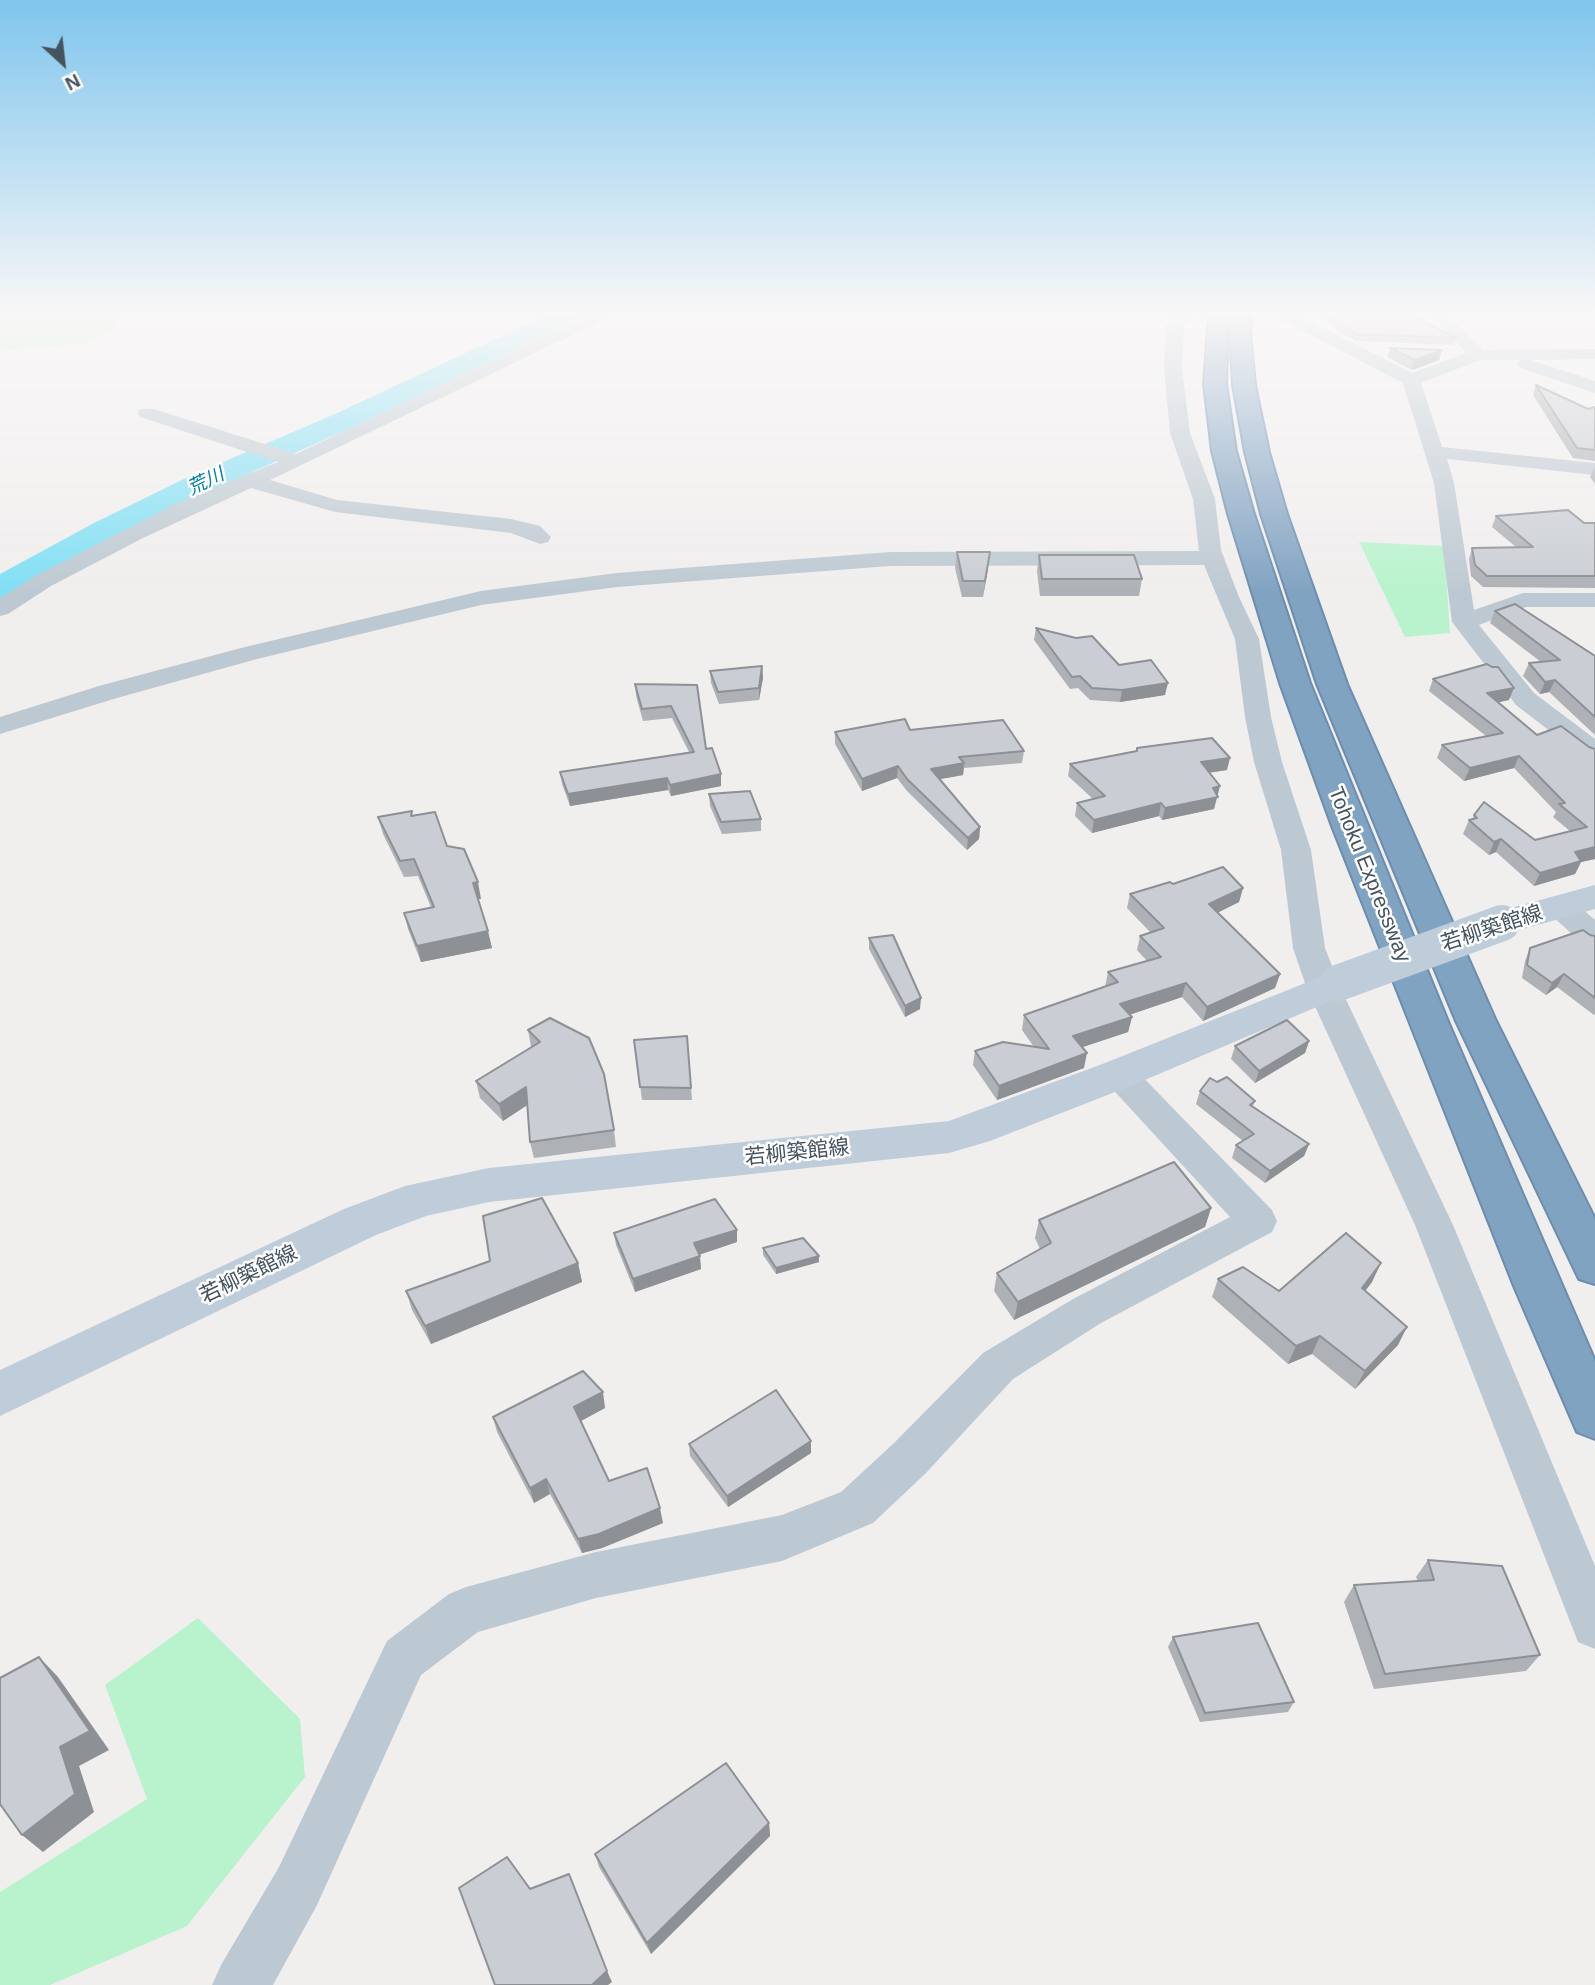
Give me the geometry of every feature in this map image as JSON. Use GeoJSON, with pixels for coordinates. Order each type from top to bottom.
{"type":"FeatureCollection","features":[{"type":"Feature","properties":{"kind":"highway","name":"Tohoku Expressway"},"geometry":{"type":"LineString","coordinates":[[1218,407],[1224,451],[1241,514],[1295,683],[1349,827],[1536,1286],[1595,1416]]}},
{"type":"Feature","properties":{"kind":"highway","name":"Tohoku Expressway"},"geometry":{"type":"LineString","coordinates":[[1248,407],[1256,452],[1274,514],[1332,684],[1476,1021],[1595,1265]]}},
{"type":"Feature","properties":{"kind":"main road","name":"若柳築館線"},"geometry":{"type":"LineString","coordinates":[[0,1394],[360,1222],[421,1199],[489,1185],[948,1137],[975,1130],[1119,1074],[1331,986],[1502,923],[1595,897]]}},
{"type":"Feature","properties":{"kind":"street"},"geometry":{"type":"LineString","coordinates":[[0,610],[43,581],[135,533],[405,407]]}},
{"type":"Feature","properties":{"kind":"street"},"geometry":{"type":"LineString","coordinates":[[1177,407],[1180,433],[1204,499],[1213,558],[1227,597],[1247,639],[1262,739],[1296,850],[1309,948],[1331,986],[1434,1225],[1595,1625]]}},
{"type":"Feature","properties":{"kind":"street"},"geometry":{"type":"LineString","coordinates":[[1420,407],[1444,483],[1452,557],[1464,621],[1525,699],[1595,752]]}},
{"type":"Feature","properties":{"kind":"street"},"geometry":{"type":"LineString","coordinates":[[147,414],[292,460]]}},
{"type":"Feature","properties":{"kind":"street"},"geometry":{"type":"LineString","coordinates":[[1434,452],[1595,469]]}},
{"type":"Feature","properties":{"kind":"street"},"geometry":{"type":"LineString","coordinates":[[251,481],[335,506],[511,526],[532,531],[540,537]]}},
{"type":"Feature","properties":{"kind":"street"},"geometry":{"type":"LineString","coordinates":[[0,726],[108,692],[250,653],[481,598],[630,579],[890,559],[1213,558]]}},
{"type":"Feature","properties":{"kind":"street"},"geometry":{"type":"LineString","coordinates":[[1464,621],[1523,600],[1595,600]]}},
{"type":"Feature","properties":{"kind":"street"},"geometry":{"type":"LineString","coordinates":[[1561,907],[1595,937]]}},
{"type":"Feature","properties":{"kind":"street"},"geometry":{"type":"LineString","coordinates":[[241,1985],[298,1886],[404,1658],[466,1611],[596,1575],[782,1538],[857,1508],[910,1458],[998,1366],[1087,1311],[1258,1221],[1119,1074]]}},
{"type":"Feature","properties":{"kind":"green space"},"geometry":{"type":"Polygon","coordinates":[[[1359,542],[1444,546],[1450,633],[1405,637],[1359,542]]]}},
{"type":"Feature","properties":{"kind":"green space"},"geometry":{"type":"Polygon","coordinates":[[[198,1618],[300,1719],[305,1777],[187,1926],[50,1985],[0,1985],[0,1892],[147,1799],[105,1685],[198,1618]]]}},
{"type":"Feature","properties":{"kind":"building"},"geometry":{"type":"Polygon","coordinates":[[[1550,407],[1595,407],[1595,450],[1577,448],[1550,407]]]}},
{"type":"Feature","properties":{"kind":"building"},"geometry":{"type":"Polygon","coordinates":[[[1568,510],[1584,523],[1595,523],[1595,576],[1487,576],[1475,565],[1472,548],[1533,547],[1496,516],[1568,510]]]}},
{"type":"Feature","properties":{"kind":"building"},"geometry":{"type":"Polygon","coordinates":[[[957,552],[990,552],[985,581],[963,581],[957,552]]]}},
{"type":"Feature","properties":{"kind":"building"},"geometry":{"type":"Polygon","coordinates":[[[1039,555],[1134,555],[1142,579],[1042,579],[1039,555]]]}},
{"type":"Feature","properties":{"kind":"building"},"geometry":{"type":"Polygon","coordinates":[[[1515,604],[1595,656],[1595,717],[1555,680],[1545,682],[1529,663],[1560,660],[1495,611],[1515,604]]]}},
{"type":"Feature","properties":{"kind":"building"},"geometry":{"type":"Polygon","coordinates":[[[1036,628],[1076,638],[1092,636],[1119,665],[1151,660],[1168,683],[1122,690],[1092,688],[1080,676],[1072,677],[1036,628]]]}},
{"type":"Feature","properties":{"kind":"building"},"geometry":{"type":"Polygon","coordinates":[[[1487,664],[1498,667],[1514,688],[1487,693],[1537,735],[1561,726],[1595,749],[1595,847],[1575,852],[1581,861],[1540,873],[1501,839],[1494,842],[1469,820],[1477,818],[1474,815],[1484,802],[1535,840],[1587,827],[1559,804],[1565,803],[1519,756],[1470,768],[1442,745],[1503,733],[1433,679],[1487,664]]]}},
{"type":"Feature","properties":{"kind":"building"},"geometry":{"type":"Polygon","coordinates":[[[762,666],[759,688],[718,692],[710,671],[762,666]]]}},
{"type":"Feature","properties":{"kind":"building"},"geometry":{"type":"Polygon","coordinates":[[[635,684],[697,685],[706,749],[712,748],[721,774],[670,785],[667,778],[568,794],[560,772],[694,752],[671,706],[642,709],[635,684]]]}},
{"type":"Feature","properties":{"kind":"building"},"geometry":{"type":"Polygon","coordinates":[[[905,719],[910,730],[1003,720],[1024,751],[959,757],[964,763],[931,769],[980,827],[968,838],[907,779],[898,766],[862,779],[835,732],[905,719]]]}},
{"type":"Feature","properties":{"kind":"building"},"geometry":{"type":"Polygon","coordinates":[[[1212,738],[1230,758],[1201,762],[1220,786],[1213,788],[1218,797],[1165,808],[1161,803],[1094,820],[1077,803],[1105,796],[1070,764],[1137,751],[1137,748],[1212,738]]]}},
{"type":"Feature","properties":{"kind":"building"},"geometry":{"type":"Polygon","coordinates":[[[750,791],[761,819],[721,822],[709,794],[750,791]]]}},
{"type":"Feature","properties":{"kind":"building"},"geometry":{"type":"Polygon","coordinates":[[[412,811],[411,816],[435,812],[447,846],[464,849],[478,882],[473,883],[488,931],[417,946],[404,913],[434,907],[414,859],[400,861],[378,817],[412,811]]]}},
{"type":"Feature","properties":{"kind":"building"},"geometry":{"type":"Polygon","coordinates":[[[1223,867],[1243,888],[1209,904],[1280,974],[1207,1007],[1186,983],[1120,1004],[1132,1017],[1073,1036],[1087,1053],[999,1086],[975,1051],[1003,1042],[1049,1049],[1024,1015],[1118,982],[1108,972],[1161,957],[1140,936],[1164,928],[1130,894],[1170,882],[1173,884],[1223,867]]]}},
{"type":"Feature","properties":{"kind":"building"},"geometry":{"type":"Polygon","coordinates":[[[1583,930],[1595,936],[1595,998],[1564,974],[1552,983],[1527,965],[1530,948],[1583,930]]]}},
{"type":"Feature","properties":{"kind":"building"},"geometry":{"type":"Polygon","coordinates":[[[893,935],[921,998],[905,1006],[869,938],[893,935]]]}},
{"type":"Feature","properties":{"kind":"building"},"geometry":{"type":"Polygon","coordinates":[[[550,1018],[589,1038],[604,1074],[614,1130],[530,1142],[526,1087],[499,1104],[476,1081],[540,1042],[528,1030],[550,1018]]]}},
{"type":"Feature","properties":{"kind":"building"},"geometry":{"type":"Polygon","coordinates":[[[1287,1020],[1309,1041],[1259,1071],[1235,1046],[1287,1020]]]}},
{"type":"Feature","properties":{"kind":"building"},"geometry":{"type":"Polygon","coordinates":[[[687,1036],[691,1088],[640,1087],[634,1040],[687,1036]]]}},
{"type":"Feature","properties":{"kind":"building"},"geometry":{"type":"Polygon","coordinates":[[[1227,1077],[1255,1101],[1250,1105],[1309,1144],[1270,1171],[1236,1145],[1254,1134],[1200,1091],[1210,1078],[1217,1082],[1227,1077]]]}},
{"type":"Feature","properties":{"kind":"building"},"geometry":{"type":"Polygon","coordinates":[[[1174,1162],[1211,1208],[1018,1302],[997,1273],[1051,1243],[1039,1220],[1174,1162]]]}},
{"type":"Feature","properties":{"kind":"building"},"geometry":{"type":"Polygon","coordinates":[[[542,1198],[578,1263],[425,1326],[406,1291],[490,1261],[483,1216],[542,1198]]]}},
{"type":"Feature","properties":{"kind":"building"},"geometry":{"type":"Polygon","coordinates":[[[715,1199],[737,1230],[694,1243],[700,1256],[633,1279],[614,1233],[715,1199]]]}},
{"type":"Feature","properties":{"kind":"building"},"geometry":{"type":"Polygon","coordinates":[[[1346,1233],[1381,1263],[1362,1288],[1407,1327],[1365,1371],[1320,1336],[1296,1346],[1218,1279],[1243,1267],[1279,1291],[1346,1233]]]}},
{"type":"Feature","properties":{"kind":"building"},"geometry":{"type":"Polygon","coordinates":[[[803,1238],[819,1256],[776,1268],[763,1248],[803,1238]]]}},
{"type":"Feature","properties":{"kind":"building"},"geometry":{"type":"Polygon","coordinates":[[[583,1371],[603,1392],[574,1407],[609,1481],[647,1468],[660,1508],[599,1534],[578,1539],[546,1479],[530,1488],[493,1417],[583,1371]]]}},
{"type":"Feature","properties":{"kind":"building"},"geometry":{"type":"Polygon","coordinates":[[[776,1390],[811,1441],[727,1496],[689,1444],[776,1390]]]}},
{"type":"Feature","properties":{"kind":"building"},"geometry":{"type":"Polygon","coordinates":[[[1428,1560],[1502,1566],[1540,1655],[1385,1674],[1354,1585],[1434,1580],[1428,1560]]]}},
{"type":"Feature","properties":{"kind":"building"},"geometry":{"type":"Polygon","coordinates":[[[1258,1623],[1294,1702],[1205,1713],[1173,1637],[1258,1623]]]}},
{"type":"Feature","properties":{"kind":"building"},"geometry":{"type":"Polygon","coordinates":[[[39,1657],[90,1731],[60,1747],[75,1794],[22,1835],[0,1804],[0,1678],[39,1657]]]}},
{"type":"Feature","properties":{"kind":"building"},"geometry":{"type":"Polygon","coordinates":[[[726,1763],[769,1823],[647,1943],[595,1854],[726,1763]]]}},
{"type":"Feature","properties":{"kind":"building"},"geometry":{"type":"Polygon","coordinates":[[[507,1857],[530,1889],[569,1874],[607,1971],[592,1985],[495,1985],[459,1888],[507,1857]]]}},
{"type":"Feature","properties":{"kind":"waterway","name":"荒川"},"geometry":{"type":"LineString","coordinates":[[0,590],[31,570],[106,530],[199,484],[373,407]]}}]}
